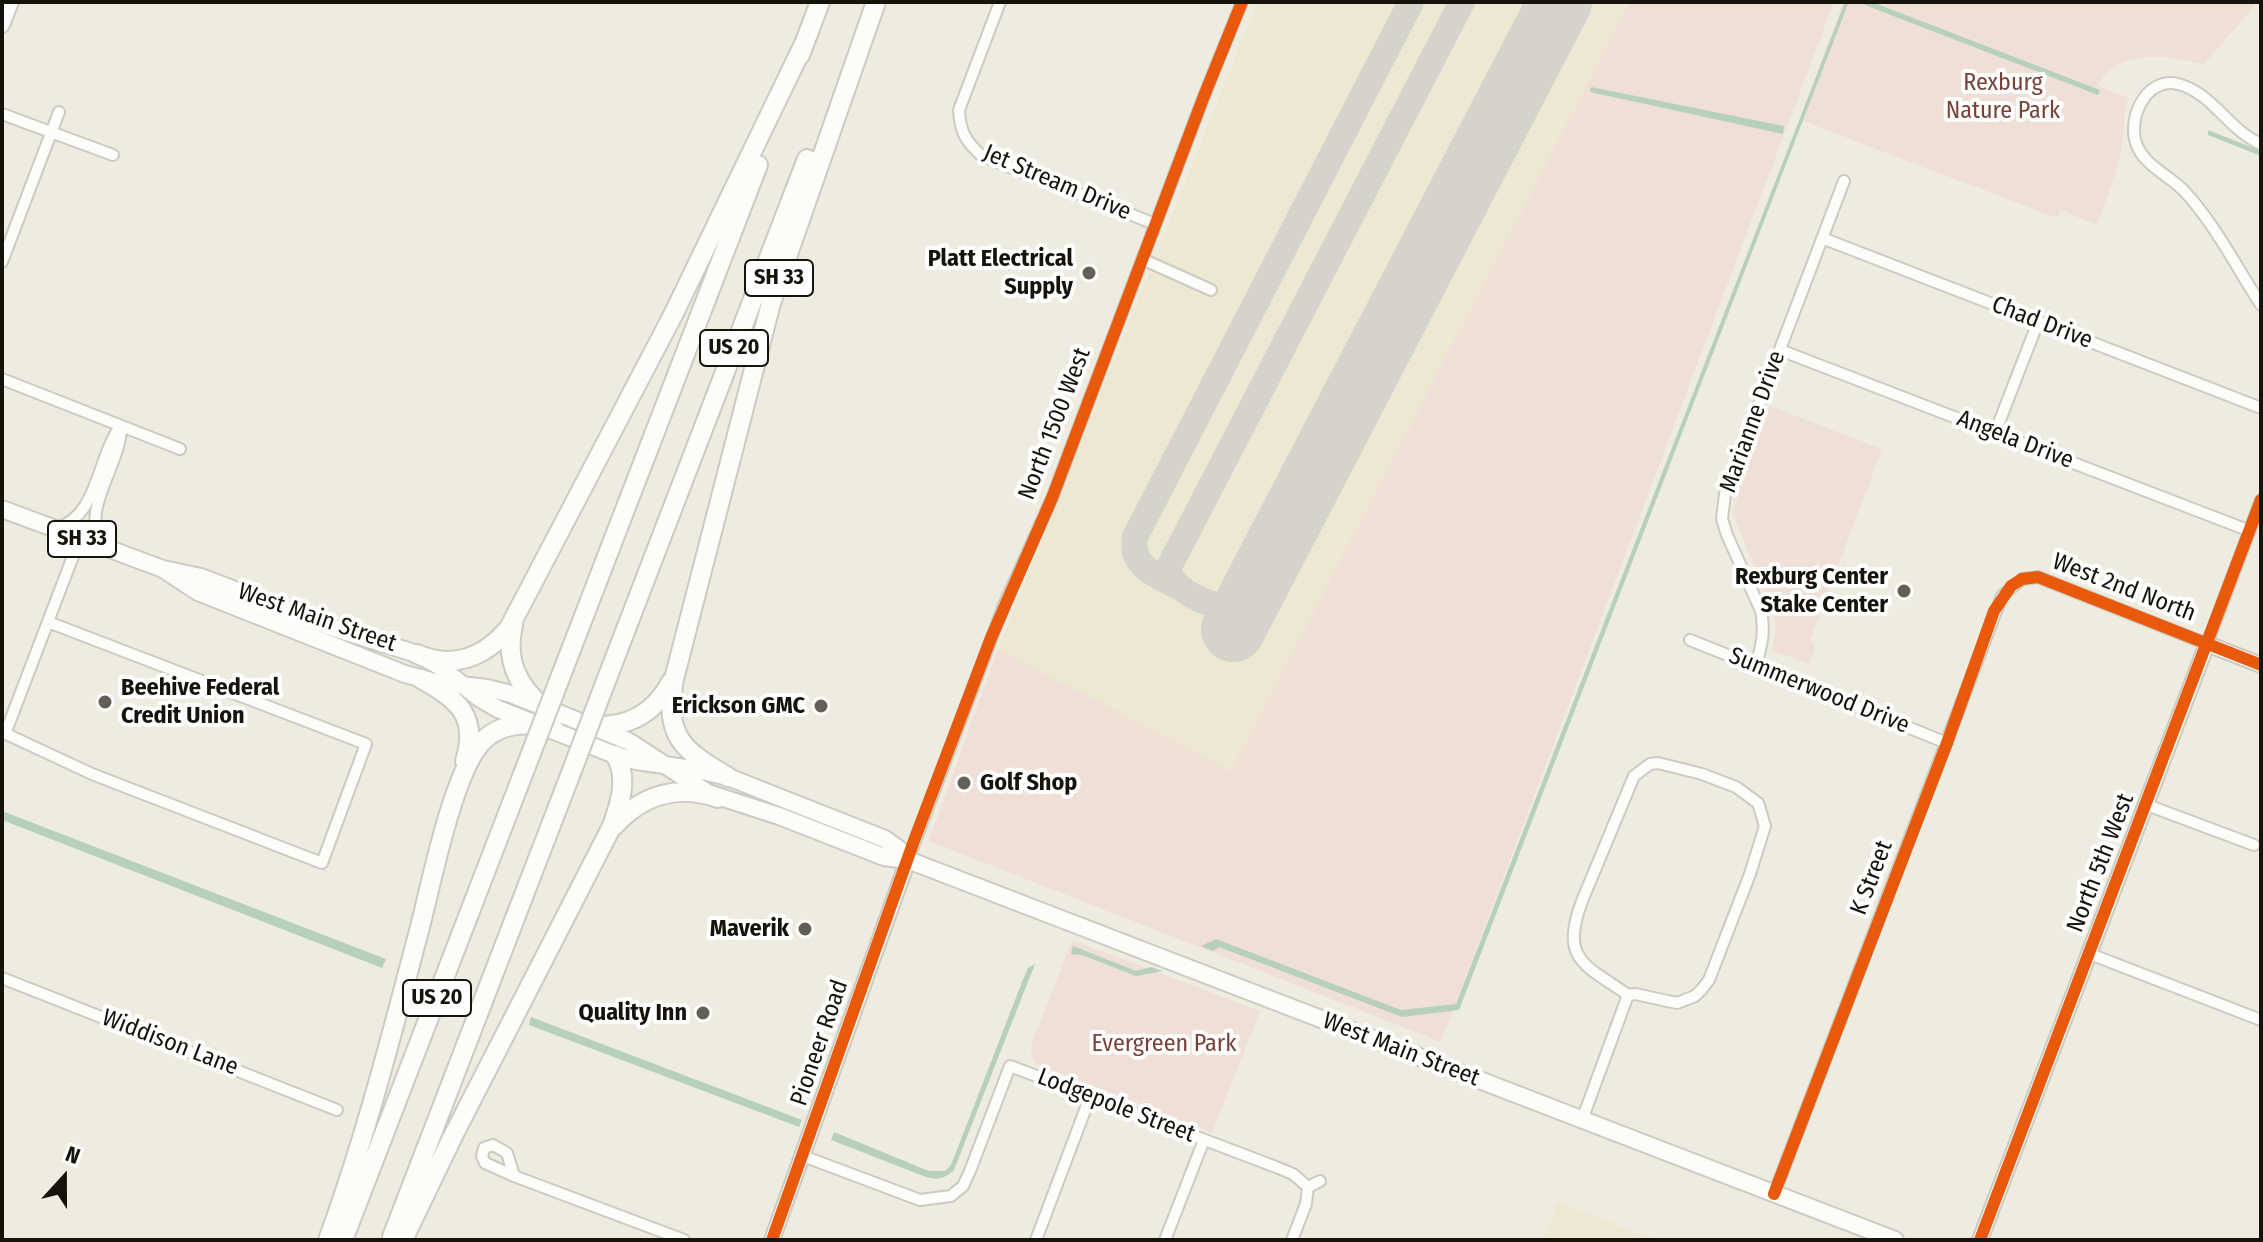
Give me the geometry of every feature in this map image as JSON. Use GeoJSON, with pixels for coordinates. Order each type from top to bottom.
{"type":"FeatureCollection","features":[{"type":"Feature","properties":{"kind":"highway","name":"US 20"},"geometry":{"type":"LineString","coordinates":[[343,1240],[820,2]]}},
{"type":"Feature","properties":{"kind":"highway","name":"US 20"},"geometry":{"type":"LineString","coordinates":[[390,1240],[867,2]]}},
{"type":"Feature","properties":{"kind":"highway","name":"SH 33"},"geometry":{"type":"LineString","coordinates":[[584,724],[618,724],[648,712],[664,694],[677,668],[771,303],[876,2]]}},
{"type":"Feature","properties":{"kind":"highway","name":"SH 33"},"geometry":{"type":"LineString","coordinates":[[417,654],[444,661],[472,658],[494,644],[515,619],[673,315],[804,44]]}},
{"type":"Feature","properties":{"kind":"highway"},"geometry":{"type":"LineString","coordinates":[[515,619],[510,648],[513,670],[523,688],[544,708]]}},
{"type":"Feature","properties":{"kind":"highway"},"geometry":{"type":"LineString","coordinates":[[677,668],[671,703],[676,736],[692,755],[728,777]]}},
{"type":"Feature","properties":{"kind":"highway"},"geometry":{"type":"LineString","coordinates":[[328,1240],[369,1119],[469,745],[467,721],[455,700],[421,679]]}},
{"type":"Feature","properties":{"kind":"highway"},"geometry":{"type":"LineString","coordinates":[[457,791],[476,750],[495,731],[527,724],[554,729]]}},
{"type":"Feature","properties":{"kind":"highway"},"geometry":{"type":"LineString","coordinates":[[403,1240],[616,813],[622,787],[622,769],[615,755]]}},
{"type":"Feature","properties":{"kind":"highway"},"geometry":{"type":"LineString","coordinates":[[605,838],[630,811],[660,794],[684,791],[718,798]]}},
{"type":"Feature","properties":{"kind":"main road","name":"West Main Street"},"geometry":{"type":"LineString","coordinates":[[2,509],[163,569],[201,577],[331,627],[417,654],[439,666],[498,709],[615,755],[728,777],[885,839],[908,860]]}},
{"type":"Feature","properties":{"kind":"main road","name":"West Main Street"},"geometry":{"type":"LineString","coordinates":[[163,569],[198,592],[421,679],[499,691],[628,741],[688,782],[718,798],[779,816],[884,857],[908,860],[1895,1240]]}},
{"type":"Feature","properties":{"kind":"street"},"geometry":{"type":"LineString","coordinates":[[2,25],[11,2]]}},
{"type":"Feature","properties":{"kind":"street","name":"Jet Stream Drive"},"geometry":{"type":"LineString","coordinates":[[1000,2],[959,110],[960,129],[969,144],[982,156],[1155,224]]}},
{"type":"Feature","properties":{"kind":"street","name":"North 1500 West"},"geometry":{"type":"LineString","coordinates":[[908,860],[1004,605],[1052,498],[1242,2]]}},
{"type":"Feature","properties":{"kind":"street"},"geometry":{"type":"LineString","coordinates":[[2261,144],[2236,128],[2202,95],[2178,84],[2163,85],[2150,93],[2140,103],[2134,122],[2136,145],[2142,154],[2183,189],[2198,207],[2261,305]]}},
{"type":"Feature","properties":{"kind":"street"},"geometry":{"type":"LineString","coordinates":[[2,262],[59,112]]}},
{"type":"Feature","properties":{"kind":"street"},"geometry":{"type":"LineString","coordinates":[[2,114],[113,155]]}},
{"type":"Feature","properties":{"kind":"street","name":"Marianne Drive"},"geometry":{"type":"LineString","coordinates":[[1756,665],[1764,637],[1761,611],[1722,519],[1725,494],[1844,181]]}},
{"type":"Feature","properties":{"kind":"street","name":"Chad Drive"},"geometry":{"type":"LineString","coordinates":[[1822,238],[2261,408]]}},
{"type":"Feature","properties":{"kind":"street"},"geometry":{"type":"LineString","coordinates":[[1142,259],[1211,290]]}},
{"type":"Feature","properties":{"kind":"street"},"geometry":{"type":"LineString","coordinates":[[1995,433],[2038,322]]}},
{"type":"Feature","properties":{"kind":"street","name":"Angela Drive"},"geometry":{"type":"LineString","coordinates":[[1780,350],[2250,531]]}},
{"type":"Feature","properties":{"kind":"street"},"geometry":{"type":"LineString","coordinates":[[2,379],[180,449]]}},
{"type":"Feature","properties":{"kind":"street"},"geometry":{"type":"LineString","coordinates":[[55,529],[73,521],[82,512],[110,443],[121,426]]}},
{"type":"Feature","properties":{"kind":"street"},"geometry":{"type":"LineString","coordinates":[[108,548],[96,531],[94,517],[118,452],[121,426]]}},
{"type":"Feature","properties":{"kind":"street","name":"North 5th West"},"geometry":{"type":"LineString","coordinates":[[1980,1240],[2261,500]]}},
{"type":"Feature","properties":{"kind":"street"},"geometry":{"type":"LineString","coordinates":[[48,622],[366,744],[322,863],[92,774],[4,733],[80,538]]}},
{"type":"Feature","properties":{"kind":"street","name":"West 2nd North"},"geometry":{"type":"LineString","coordinates":[[2017,582],[2031,576],[2038,577],[2261,665]]}},
{"type":"Feature","properties":{"kind":"street","name":"K Street"},"geometry":{"type":"LineString","coordinates":[[1774,1194],[1947,743],[1994,611],[2002,596],[2017,582]]}},
{"type":"Feature","properties":{"kind":"street","name":"Summerwood Drive"},"geometry":{"type":"LineString","coordinates":[[1690,640],[1947,743]]}},
{"type":"Feature","properties":{"kind":"street"},"geometry":{"type":"LineString","coordinates":[[1658,763],[1702,774],[1736,787],[1758,803],[1765,826],[1709,980],[1695,996],[1677,1003],[1628,995],[1577,956],[1572,940],[1574,922],[1634,776],[1650,764],[1658,763]]}},
{"type":"Feature","properties":{"kind":"street"},"geometry":{"type":"LineString","coordinates":[[2147,805],[2254,845]]}},
{"type":"Feature","properties":{"kind":"street","name":"Pioneer Road"},"geometry":{"type":"LineString","coordinates":[[772,1240],[908,860]]}},
{"type":"Feature","properties":{"kind":"street"},"geometry":{"type":"LineString","coordinates":[[2090,954],[2261,1020]]}},
{"type":"Feature","properties":{"kind":"street","name":"Widdison Lane"},"geometry":{"type":"LineString","coordinates":[[2,978],[337,1110]]}},
{"type":"Feature","properties":{"kind":"street"},"geometry":{"type":"LineString","coordinates":[[1582,1120],[1628,995]]}},
{"type":"Feature","properties":{"kind":"street","name":"Lodgepole Street"},"geometry":{"type":"LineString","coordinates":[[803,1156],[920,1200],[951,1196],[963,1186],[970,1171],[1010,1066],[1293,1174],[1308,1187]]}},
{"type":"Feature","properties":{"kind":"street"},"geometry":{"type":"LineString","coordinates":[[1036,1240],[1090,1097]]}},
{"type":"Feature","properties":{"kind":"street"},"geometry":{"type":"LineString","coordinates":[[1165,1240],[1204,1140]]}},
{"type":"Feature","properties":{"kind":"street"},"geometry":{"type":"LineString","coordinates":[[514,1176],[684,1240]]}},
{"type":"Feature","properties":{"kind":"street"},"geometry":{"type":"LineString","coordinates":[[1292,1240],[1306,1204],[1308,1187],[1320,1181]]}},
{"type":"Feature","properties":{"kind":"shaded area"},"geometry":{"type":"Polygon","coordinates":[[[1258,2],[1630,2],[1231,772],[998,649],[1258,2]]]}},
{"type":"Feature","properties":{"kind":"shaded area"},"geometry":{"type":"Polygon","coordinates":[[[1845,2],[1848,4],[1459,1010],[1402,1017],[1219,947],[1213,951],[1201,946],[1216,939],[1401,1010],[1456,1004],[1845,2]]]}},
{"type":"Feature","properties":{"kind":"shaded area"},"geometry":{"type":"Polygon","coordinates":[[[1857,2],[1872,2],[2100,90],[2098,95],[1857,2]]]}},
{"type":"Feature","properties":{"kind":"shaded area"},"geometry":{"type":"Polygon","coordinates":[[[1591,87],[1784,126],[1783,134],[1590,92],[1591,87]]]}},
{"type":"Feature","properties":{"kind":"shaded area"},"geometry":{"type":"Polygon","coordinates":[[[2208,130],[2261,151],[2261,156],[2208,135],[2208,130]]]}},
{"type":"Feature","properties":{"kind":"shaded area"},"geometry":{"type":"Polygon","coordinates":[[[2,811],[386,959],[382,968],[2,820],[2,811]]]}},
{"type":"Feature","properties":{"kind":"shaded area"},"geometry":{"type":"Polygon","coordinates":[[[1073,946],[1136,971],[1151,967],[1163,971],[1136,976],[1082,955],[1071,954],[1073,946]]]}},
{"type":"Feature","properties":{"kind":"shaded area"},"geometry":{"type":"Polygon","coordinates":[[[1035,964],[951,1173],[941,1178],[926,1177],[831,1140],[834,1132],[929,1171],[945,1171],[951,1165],[1028,968],[1035,964]]]}},
{"type":"Feature","properties":{"kind":"shaded area"},"geometry":{"type":"Polygon","coordinates":[[[531,1017],[802,1120],[799,1127],[529,1025],[531,1017]]]}},
{"type":"Feature","properties":{"kind":"shaded area"},"geometry":{"type":"Polygon","coordinates":[[[1558,1202],[1657,1240],[1543,1240],[1558,1202]]]}},
{"type":"Feature","properties":{"kind":"green space"},"geometry":{"type":"Polygon","coordinates":[[[1630,2],[1834,2],[1441,1042],[929,841],[998,649],[1231,771],[1630,2]]]}},
{"type":"Feature","properties":{"kind":"green space","name":"Rexburg Nature Park"},"geometry":{"type":"Polygon","coordinates":[[[1843,2],[2258,2],[2204,64],[2145,57],[2118,65],[2107,73],[2098,86],[2128,98],[2122,149],[2097,225],[2061,210],[2057,218],[1800,120],[1843,2]]]}},
{"type":"Feature","properties":{"kind":"green space"},"geometry":{"type":"Polygon","coordinates":[[[1770,406],[1882,449],[1810,640],[1815,646],[1809,664],[1772,650],[1776,629],[1774,613],[1732,512],[1770,406]]]}},
{"type":"Feature","properties":{"kind":"green space","name":"Evergreen Park"},"geometry":{"type":"Polygon","coordinates":[[[1072,940],[1260,1011],[1212,1133],[1037,1064],[1032,1057],[1031,1046],[1072,940]]]}},
{"type":"Feature","properties":{"kind":"taxiway"},"geometry":{"type":"LineString","coordinates":[[1179,587],[1141,563],[1136,556],[1135,537],[1411,2]]}},
{"type":"Feature","properties":{"kind":"taxiway"},"geometry":{"type":"LineString","coordinates":[[1251,596],[1231,606],[1211,604],[1182,589],[1170,574],[1169,567],[1462,2]]}},
{"type":"Feature","properties":{"kind":"taxiway"},"geometry":{"type":"LineString","coordinates":[[1535,2],[1543,18],[1542,36]]}},
{"type":"Feature","properties":{"kind":"runway"},"geometry":{"type":"LineString","coordinates":[[1233,630],[1560,2]]}},
{"type":"Feature","properties":{"kind":"cycle path"},"geometry":{"type":"LineString","coordinates":[[772,1240],[915,838],[991,638],[1052,498],[1242,2]]}},
{"type":"Feature","properties":{"kind":"cycle path"},"geometry":{"type":"LineString","coordinates":[[1980,1240],[2261,500]]}},
{"type":"Feature","properties":{"kind":"cycle path"},"geometry":{"type":"LineString","coordinates":[[1774,1194],[1947,743],[1994,611],[2011,586],[2022,579],[2038,577],[2261,665]]}},
{"type":"Feature","properties":{"kind":"place","name":"Platt Electrical Supply"},"geometry":{"type":"Point","coordinates":[1089,273]}},
{"type":"Feature","properties":{"kind":"place","name":"Rexburg Center Stake Center"},"geometry":{"type":"Point","coordinates":[1904,591]}},
{"type":"Feature","properties":{"kind":"place","name":"Beehive Federal Credit Union"},"geometry":{"type":"Point","coordinates":[105,702]}},
{"type":"Feature","properties":{"kind":"place","name":"Erickson GMC"},"geometry":{"type":"Point","coordinates":[821,706]}},
{"type":"Feature","properties":{"kind":"place","name":"Golf Shop"},"geometry":{"type":"Point","coordinates":[964,783]}},
{"type":"Feature","properties":{"kind":"place","name":"Maverik"},"geometry":{"type":"Point","coordinates":[805,929]}},
{"type":"Feature","properties":{"kind":"place","name":"Quality Inn"},"geometry":{"type":"Point","coordinates":[703,1013]}}]}
